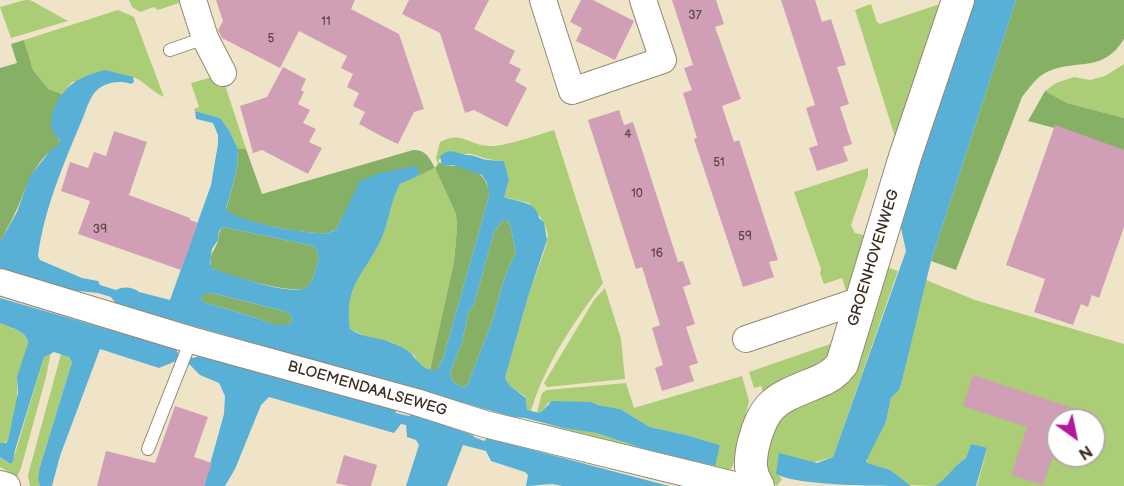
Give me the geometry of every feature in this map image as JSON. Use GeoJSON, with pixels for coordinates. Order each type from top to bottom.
{"type":"FeatureCollection","features":[{"type":"Feature","properties":{"kind":"street"},"geometry":{"type":"LineString","coordinates":[[193,0],[205,38],[223,73]]}},
{"type":"Feature","properties":{"kind":"street"},"geometry":{"type":"LineString","coordinates":[[543,0],[572,91],[663,60],[643,0]]}},
{"type":"Feature","properties":{"kind":"street","name":"GROENHOVENWEG"},"geometry":{"type":"LineString","coordinates":[[748,484],[750,462],[758,429],[766,410],[778,399],[836,372],[845,354],[905,157],[958,0]]}},
{"type":"Feature","properties":{"kind":"street","name":"BLOEMENDAALSEWEG"},"geometry":{"type":"LineString","coordinates":[[0,282],[187,351],[408,399],[485,424],[748,484]]}},
{"type":"Feature","properties":{"kind":"street"},"geometry":{"type":"LineString","coordinates":[[746,339],[861,300]]}},
{"type":"Feature","properties":{"kind":"street"},"geometry":{"type":"LineString","coordinates":[[0,484],[7,486]]}},
{"type":"Feature","properties":{"kind":"lane"},"geometry":{"type":"LineString","coordinates":[[170,50],[205,38]]}},
{"type":"Feature","properties":{"kind":"lane"},"geometry":{"type":"LineString","coordinates":[[148,449],[187,351]]}},
{"type":"Feature","properties":{"kind":"green space"},"geometry":{"type":"Polygon","coordinates":[[[30,0],[68,21],[11,38],[0,7],[30,0]]]}},
{"type":"Feature","properties":{"kind":"green space"},"geometry":{"type":"Polygon","coordinates":[[[129,0],[182,0],[182,2],[158,10],[154,7],[140,12],[132,7],[129,0]]]}},
{"type":"Feature","properties":{"kind":"green space"},"geometry":{"type":"Polygon","coordinates":[[[1016,0],[1124,0],[1124,39],[1116,50],[1099,61],[1045,73],[1022,97],[956,270],[931,261],[1016,0]]]}},
{"type":"Feature","properties":{"kind":"green space"},"geometry":{"type":"Polygon","coordinates":[[[871,4],[877,22],[880,24],[940,4],[896,140],[855,10],[871,4]]]}},
{"type":"Feature","properties":{"kind":"green space"},"geometry":{"type":"Polygon","coordinates":[[[118,10],[134,17],[164,97],[133,77],[72,82],[62,94],[48,89],[33,70],[24,40],[118,10]]]}},
{"type":"Feature","properties":{"kind":"green space"},"geometry":{"type":"Polygon","coordinates":[[[24,40],[33,70],[48,89],[62,94],[55,107],[52,128],[60,141],[34,171],[15,215],[0,242],[0,68],[17,63],[11,44],[24,40]]]}},
{"type":"Feature","properties":{"kind":"green space"},"geometry":{"type":"Polygon","coordinates":[[[1124,64],[1124,118],[1067,103],[1045,91],[1056,83],[1074,77],[1090,80],[1105,76],[1124,64]]]}},
{"type":"Feature","properties":{"kind":"green space"},"geometry":{"type":"Polygon","coordinates":[[[213,77],[225,85],[246,149],[238,149],[220,118],[194,109],[199,107],[191,83],[213,77]]]}},
{"type":"Feature","properties":{"kind":"green space"},"geometry":{"type":"Polygon","coordinates":[[[1045,91],[1067,103],[1124,118],[1124,152],[1062,130],[1028,121],[1045,91]]]}},
{"type":"Feature","properties":{"kind":"green space"},"geometry":{"type":"Polygon","coordinates":[[[554,130],[603,283],[571,328],[552,360],[531,411],[527,410],[526,397],[510,386],[505,378],[528,297],[546,246],[548,235],[544,222],[529,203],[504,197],[509,180],[504,161],[462,154],[439,159],[438,166],[436,158],[440,142],[448,139],[460,138],[483,145],[496,146],[554,130]]]}},
{"type":"Feature","properties":{"kind":"green space"},"geometry":{"type":"Polygon","coordinates":[[[238,149],[246,149],[262,194],[413,150],[429,157],[435,168],[416,177],[419,174],[361,181],[336,230],[327,233],[305,232],[243,219],[226,210],[237,169],[238,149]]]}},
{"type":"Feature","properties":{"kind":"green space"},"geometry":{"type":"Polygon","coordinates":[[[440,162],[443,165],[459,166],[474,171],[485,180],[489,196],[443,359],[437,370],[430,370],[454,262],[457,228],[456,214],[435,168],[440,162]]]}},
{"type":"Feature","properties":{"kind":"green space"},"geometry":{"type":"Polygon","coordinates":[[[435,168],[456,214],[457,228],[454,262],[430,370],[421,367],[414,355],[392,342],[369,338],[350,329],[349,314],[352,292],[380,242],[400,184],[435,168]]]}},
{"type":"Feature","properties":{"kind":"green space"},"geometry":{"type":"Polygon","coordinates":[[[868,168],[868,176],[851,225],[855,233],[872,237],[847,294],[842,278],[824,284],[794,192],[868,168]]]}},
{"type":"Feature","properties":{"kind":"green space"},"geometry":{"type":"Polygon","coordinates":[[[503,220],[507,220],[510,225],[516,253],[505,278],[487,335],[468,384],[464,388],[452,381],[450,372],[462,343],[468,313],[474,304],[494,232],[503,220]]]}},
{"type":"Feature","properties":{"kind":"green space"},"geometry":{"type":"Polygon","coordinates":[[[223,227],[314,246],[318,262],[311,283],[306,288],[299,289],[274,287],[211,268],[212,255],[223,227]]]}},
{"type":"Feature","properties":{"kind":"green space"},"geometry":{"type":"Polygon","coordinates":[[[885,269],[898,271],[833,457],[776,473],[782,479],[777,486],[763,471],[773,418],[833,388],[885,269]]]}},
{"type":"Feature","properties":{"kind":"green space"},"geometry":{"type":"Polygon","coordinates":[[[926,280],[975,300],[1124,344],[1124,486],[977,486],[987,449],[971,444],[966,458],[943,481],[935,486],[909,485],[890,470],[868,463],[866,459],[886,422],[891,398],[899,390],[926,280]]]}},
{"type":"Feature","properties":{"kind":"green space"},"geometry":{"type":"Polygon","coordinates":[[[605,288],[621,339],[625,379],[547,387],[544,383],[594,300],[605,288]]]}},
{"type":"Feature","properties":{"kind":"green space"},"geometry":{"type":"Polygon","coordinates":[[[204,293],[284,311],[291,315],[292,322],[276,325],[203,302],[201,298],[204,293]]]}},
{"type":"Feature","properties":{"kind":"green space"},"geometry":{"type":"Polygon","coordinates":[[[0,323],[22,333],[28,344],[17,380],[17,402],[8,440],[3,444],[0,443],[0,323]]]}},
{"type":"Feature","properties":{"kind":"green space"},"geometry":{"type":"Polygon","coordinates":[[[839,341],[827,361],[763,392],[761,386],[754,388],[749,372],[839,341]]]}},
{"type":"Feature","properties":{"kind":"green space"},"geometry":{"type":"Polygon","coordinates":[[[51,352],[21,468],[17,477],[12,479],[9,472],[0,467],[0,457],[9,464],[14,457],[44,357],[51,352]]]}},
{"type":"Feature","properties":{"kind":"green space"},"geometry":{"type":"Polygon","coordinates":[[[61,354],[69,357],[72,362],[39,470],[40,486],[30,486],[28,475],[61,354]]]}},
{"type":"Feature","properties":{"kind":"green space"},"geometry":{"type":"Polygon","coordinates":[[[742,376],[749,401],[730,471],[534,426],[535,422],[596,433],[651,451],[714,466],[720,445],[650,427],[620,409],[591,402],[548,403],[540,414],[537,412],[542,393],[547,390],[626,383],[634,408],[742,376]]]}},
{"type":"Feature","properties":{"kind":"water"},"geometry":{"type":"Polygon","coordinates":[[[971,0],[1016,0],[931,261],[902,381],[899,390],[891,398],[886,422],[866,461],[890,470],[911,486],[820,483],[776,474],[779,453],[817,463],[833,457],[906,251],[899,219],[971,0]]]}},
{"type":"Feature","properties":{"kind":"water"},"geometry":{"type":"Polygon","coordinates":[[[105,70],[133,77],[134,82],[108,84],[91,97],[50,204],[41,238],[38,256],[40,260],[116,290],[131,288],[170,300],[211,185],[218,144],[218,135],[213,123],[196,119],[195,111],[220,118],[238,149],[237,169],[226,209],[244,219],[274,227],[318,233],[336,230],[360,181],[380,173],[417,166],[419,174],[400,184],[380,242],[356,282],[350,302],[350,329],[361,335],[395,344],[410,353],[421,365],[437,370],[443,359],[489,196],[487,183],[482,175],[453,165],[442,165],[440,156],[451,151],[485,160],[504,161],[509,180],[504,197],[535,208],[539,218],[544,222],[547,240],[505,378],[510,386],[526,398],[527,410],[540,413],[552,401],[591,402],[620,409],[650,427],[720,445],[715,466],[651,451],[596,433],[513,417],[116,304],[111,297],[98,293],[69,290],[0,268],[0,242],[17,212],[30,176],[60,140],[53,131],[51,123],[58,101],[74,83],[105,70]],[[503,220],[494,232],[474,304],[468,313],[462,343],[450,372],[452,381],[464,388],[468,384],[487,335],[505,278],[516,253],[507,220],[503,220]],[[223,227],[212,249],[210,264],[213,269],[260,284],[287,289],[305,288],[310,283],[318,262],[314,246],[223,227]],[[205,293],[201,298],[203,302],[272,324],[285,325],[292,322],[291,315],[284,311],[212,293],[205,293]]]}},
{"type":"Feature","properties":{"kind":"water"},"geometry":{"type":"Polygon","coordinates":[[[0,298],[176,349],[178,353],[193,358],[199,356],[395,409],[396,413],[409,416],[412,414],[484,441],[487,438],[669,486],[549,484],[526,486],[528,475],[525,472],[491,461],[486,451],[463,445],[447,486],[406,486],[419,445],[416,440],[407,437],[406,425],[401,424],[394,433],[269,397],[261,405],[235,469],[225,486],[204,486],[224,414],[225,396],[219,383],[200,375],[190,365],[176,361],[159,368],[100,349],[60,456],[52,486],[40,486],[39,470],[72,362],[69,357],[54,352],[44,357],[13,462],[10,464],[0,457],[0,443],[6,443],[8,440],[18,393],[17,377],[28,343],[22,333],[0,323],[0,298]]]}},
{"type":"Feature","properties":{"kind":"water"},"geometry":{"type":"Polygon","coordinates":[[[971,444],[987,448],[976,486],[935,486],[966,458],[971,444]]]}},
{"type":"Feature","properties":{"kind":"building"},"geometry":{"type":"Polygon","coordinates":[[[216,0],[355,0],[351,9],[399,34],[424,109],[414,112],[398,144],[385,138],[359,124],[365,112],[353,106],[359,93],[347,87],[353,74],[341,68],[347,56],[299,31],[280,68],[222,38],[218,30],[223,21],[216,0]]]}},
{"type":"Feature","properties":{"kind":"building"},"geometry":{"type":"Polygon","coordinates":[[[409,0],[489,0],[474,29],[515,51],[509,63],[521,69],[515,81],[527,88],[507,127],[474,110],[465,113],[440,33],[402,14],[409,0]]]}},
{"type":"Feature","properties":{"kind":"building"},"geometry":{"type":"Polygon","coordinates":[[[581,0],[593,0],[634,21],[615,60],[576,41],[582,28],[570,22],[581,0]]]}},
{"type":"Feature","properties":{"kind":"building"},"geometry":{"type":"Polygon","coordinates":[[[672,0],[716,0],[724,24],[715,27],[741,99],[722,106],[734,142],[739,140],[778,260],[769,262],[774,277],[743,287],[694,139],[697,138],[683,93],[692,90],[684,68],[693,65],[672,0]]]}},
{"type":"Feature","properties":{"kind":"building"},"geometry":{"type":"Polygon","coordinates":[[[781,0],[815,0],[822,22],[831,19],[846,65],[837,67],[849,104],[840,107],[852,144],[843,147],[848,161],[817,171],[809,148],[818,145],[806,108],[815,105],[781,0]]]}},
{"type":"Feature","properties":{"kind":"building"},"geometry":{"type":"Polygon","coordinates":[[[283,67],[306,79],[301,90],[304,92],[298,104],[310,110],[303,123],[316,129],[309,142],[322,148],[308,174],[262,150],[253,153],[240,106],[267,97],[283,67]]]}},
{"type":"Feature","properties":{"kind":"building"},"geometry":{"type":"Polygon","coordinates":[[[619,110],[624,125],[633,122],[678,262],[683,261],[691,284],[683,287],[695,324],[686,327],[698,363],[689,366],[694,381],[662,391],[655,368],[663,365],[652,328],[660,325],[642,267],[636,269],[588,120],[619,110]]]}},
{"type":"Feature","properties":{"kind":"building"},"geometry":{"type":"Polygon","coordinates":[[[1055,125],[1124,150],[1124,227],[1099,298],[1092,295],[1088,307],[1081,304],[1073,325],[1034,312],[1045,279],[1006,265],[1055,125]]]}},
{"type":"Feature","properties":{"kind":"building"},"geometry":{"type":"Polygon","coordinates":[[[114,131],[147,142],[129,195],[198,223],[181,270],[78,234],[90,201],[61,191],[70,162],[88,168],[94,152],[106,156],[114,131]]]}},
{"type":"Feature","properties":{"kind":"building"},"geometry":{"type":"Polygon","coordinates":[[[973,375],[1074,408],[1046,408],[1046,468],[1049,468],[1043,485],[1011,475],[1027,427],[963,406],[973,375]]]}},
{"type":"Feature","properties":{"kind":"building"},"geometry":{"type":"Polygon","coordinates":[[[175,406],[208,417],[194,457],[212,463],[204,486],[97,486],[106,451],[155,463],[175,406]]]}},
{"type":"Feature","properties":{"kind":"building"},"geometry":{"type":"Polygon","coordinates":[[[344,455],[377,465],[371,486],[349,486],[336,483],[344,455]]]}}]}
